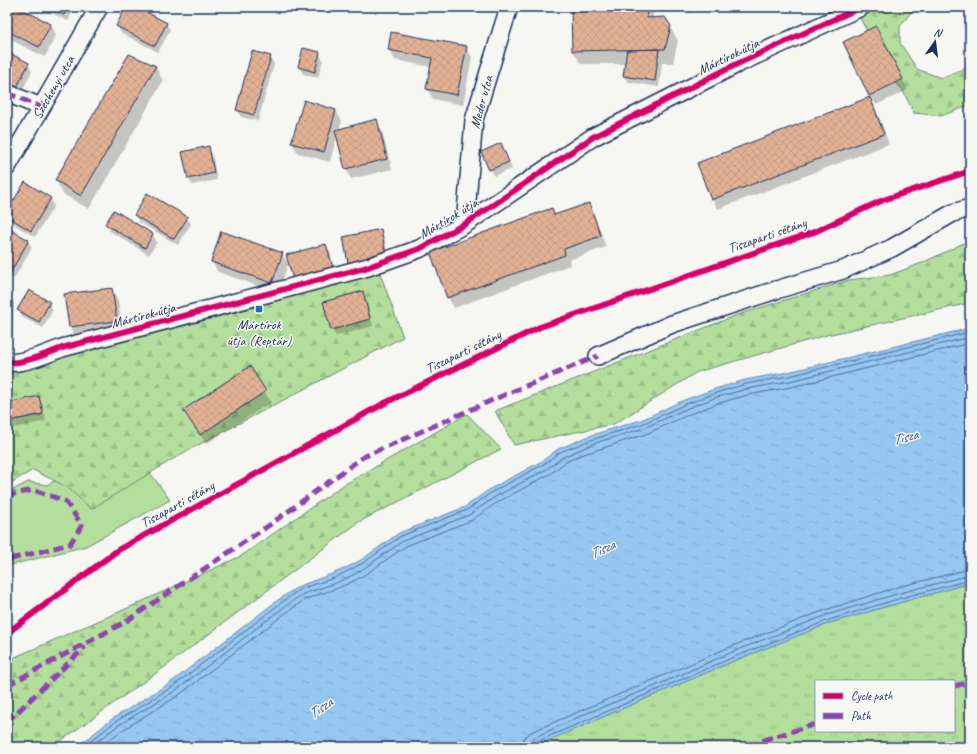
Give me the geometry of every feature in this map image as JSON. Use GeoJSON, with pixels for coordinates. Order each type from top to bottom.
{"type":"FeatureCollection","features":[{"type":"Feature","properties":{"kind":"street","name":"Széchenyi utca"},"geometry":{"type":"LineString","coordinates":[[7,167],[99,7]]}},
{"type":"Feature","properties":{"kind":"street","name":"Meder utca"},"geometry":{"type":"LineString","coordinates":[[465,224],[474,120],[509,7]]}},
{"type":"Feature","properties":{"kind":"street","name":"Mártírok útja"},"geometry":{"type":"LineString","coordinates":[[8,365],[62,348],[368,267],[419,249],[465,224],[593,137],[737,64],[861,7]]}},
{"type":"Feature","properties":{"kind":"street"},"geometry":{"type":"LineString","coordinates":[[7,93],[41,108]]}},
{"type":"Feature","properties":{"kind":"street"},"geometry":{"type":"LineString","coordinates":[[598,356],[672,324],[843,270],[892,248],[953,213],[970,208]]}},
{"type":"Feature","properties":{"kind":"green space"},"geometry":{"type":"Polygon","coordinates":[[[881,7],[919,7],[913,10],[900,26],[900,43],[917,69],[941,78],[970,66],[970,105],[941,116],[914,113],[902,89],[893,80],[860,18],[881,7]]]}},
{"type":"Feature","properties":{"kind":"green space"},"geometry":{"type":"Polygon","coordinates":[[[970,238],[970,303],[827,335],[697,372],[614,424],[514,445],[495,411],[737,315],[849,280],[890,275],[922,263],[966,242],[970,238]]]}},
{"type":"Feature","properties":{"kind":"green space"},"geometry":{"type":"Polygon","coordinates":[[[380,273],[403,337],[183,453],[91,509],[67,487],[33,470],[7,485],[7,369],[109,336],[380,273]]]}},
{"type":"Feature","properties":{"kind":"green space"},"geometry":{"type":"Polygon","coordinates":[[[467,414],[501,449],[359,522],[166,666],[52,747],[7,747],[7,673],[15,657],[130,607],[241,556],[342,486],[467,414]]]}},
{"type":"Feature","properties":{"kind":"green space"},"geometry":{"type":"Polygon","coordinates":[[[102,457],[148,470],[170,500],[86,546],[7,566],[7,493],[28,482],[47,485],[102,457]]]}},
{"type":"Feature","properties":{"kind":"green space"},"geometry":{"type":"Polygon","coordinates":[[[970,583],[970,747],[533,747],[736,660],[830,623],[970,583]]]}},
{"type":"Feature","properties":{"kind":"water","name":"Tisza"},"geometry":{"type":"Polygon","coordinates":[[[970,328],[970,583],[830,623],[736,660],[533,747],[77,747],[112,719],[170,683],[278,600],[299,586],[348,567],[361,560],[399,533],[465,507],[490,489],[542,461],[558,449],[592,435],[641,420],[684,400],[745,380],[788,372],[970,328]]]}},
{"type":"Feature","properties":{"kind":"building"},"geometry":{"type":"Polygon","coordinates":[[[7,7],[18,7],[51,24],[39,47],[7,31],[7,7]]]}},
{"type":"Feature","properties":{"kind":"building"},"geometry":{"type":"Polygon","coordinates":[[[47,7],[68,7],[64,15],[47,7]]]}},
{"type":"Feature","properties":{"kind":"building"},"geometry":{"type":"Polygon","coordinates":[[[126,7],[137,7],[167,23],[155,46],[116,26],[126,7]]]}},
{"type":"Feature","properties":{"kind":"building"},"geometry":{"type":"Polygon","coordinates":[[[571,7],[646,7],[647,18],[665,17],[671,26],[665,49],[572,51],[571,7]]]}},
{"type":"Feature","properties":{"kind":"building"},"geometry":{"type":"Polygon","coordinates":[[[876,26],[903,79],[869,96],[843,42],[876,26]]]}},
{"type":"Feature","properties":{"kind":"building"},"geometry":{"type":"Polygon","coordinates":[[[391,32],[467,46],[457,95],[426,89],[432,58],[388,50],[391,32]]]}},
{"type":"Feature","properties":{"kind":"building"},"geometry":{"type":"Polygon","coordinates":[[[303,48],[320,52],[315,72],[298,67],[303,48]]]}},
{"type":"Feature","properties":{"kind":"building"},"geometry":{"type":"Polygon","coordinates":[[[659,49],[655,81],[623,76],[627,50],[659,49]]]}},
{"type":"Feature","properties":{"kind":"building"},"geometry":{"type":"Polygon","coordinates":[[[252,51],[271,56],[254,115],[236,110],[252,51]]]}},
{"type":"Feature","properties":{"kind":"building"},"geometry":{"type":"Polygon","coordinates":[[[7,52],[29,63],[17,87],[7,82],[7,52]]]}},
{"type":"Feature","properties":{"kind":"building"},"geometry":{"type":"Polygon","coordinates":[[[129,54],[156,66],[81,196],[55,180],[129,54]]]}},
{"type":"Feature","properties":{"kind":"building"},"geometry":{"type":"Polygon","coordinates":[[[870,97],[884,134],[711,200],[697,163],[870,97]]]}},
{"type":"Feature","properties":{"kind":"building"},"geometry":{"type":"Polygon","coordinates":[[[304,100],[336,110],[324,152],[291,143],[304,100]]]}},
{"type":"Feature","properties":{"kind":"building"},"geometry":{"type":"Polygon","coordinates":[[[377,119],[387,159],[345,169],[335,130],[377,119]]]}},
{"type":"Feature","properties":{"kind":"building"},"geometry":{"type":"Polygon","coordinates":[[[501,143],[509,162],[489,170],[481,152],[501,143]]]}},
{"type":"Feature","properties":{"kind":"building"},"geometry":{"type":"Polygon","coordinates":[[[209,146],[214,173],[188,179],[182,152],[209,146]]]}},
{"type":"Feature","properties":{"kind":"building"},"geometry":{"type":"Polygon","coordinates":[[[25,182],[51,198],[31,231],[7,216],[7,211],[25,182]]]}},
{"type":"Feature","properties":{"kind":"building"},"geometry":{"type":"Polygon","coordinates":[[[147,193],[188,217],[174,239],[134,215],[147,193]]]}},
{"type":"Feature","properties":{"kind":"building"},"geometry":{"type":"Polygon","coordinates":[[[589,203],[601,236],[564,249],[565,255],[447,298],[430,252],[552,208],[554,215],[589,203]]]}},
{"type":"Feature","properties":{"kind":"building"},"geometry":{"type":"Polygon","coordinates":[[[114,210],[153,234],[145,248],[105,224],[114,210]]]}},
{"type":"Feature","properties":{"kind":"building"},"geometry":{"type":"Polygon","coordinates":[[[7,228],[29,240],[10,273],[7,272],[7,228]]]}},
{"type":"Feature","properties":{"kind":"building"},"geometry":{"type":"Polygon","coordinates":[[[381,229],[386,255],[348,263],[343,237],[381,229]]]}},
{"type":"Feature","properties":{"kind":"building"},"geometry":{"type":"Polygon","coordinates":[[[221,231],[283,253],[272,283],[211,262],[221,231]]]}},
{"type":"Feature","properties":{"kind":"building"},"geometry":{"type":"Polygon","coordinates":[[[326,244],[333,268],[293,279],[286,255],[326,244]]]}},
{"type":"Feature","properties":{"kind":"building"},"geometry":{"type":"Polygon","coordinates":[[[112,288],[117,321],[69,327],[64,294],[112,288]]]}},
{"type":"Feature","properties":{"kind":"building"},"geometry":{"type":"Polygon","coordinates":[[[29,290],[50,302],[39,322],[17,310],[29,290]]]}},
{"type":"Feature","properties":{"kind":"building"},"geometry":{"type":"Polygon","coordinates":[[[363,291],[370,319],[331,330],[323,302],[363,291]]]}},
{"type":"Feature","properties":{"kind":"building"},"geometry":{"type":"Polygon","coordinates":[[[7,292],[9,292],[8,327],[7,327],[7,292]]]}},
{"type":"Feature","properties":{"kind":"building"},"geometry":{"type":"Polygon","coordinates":[[[250,366],[266,391],[200,435],[183,410],[250,366]]]}},
{"type":"Feature","properties":{"kind":"building"},"geometry":{"type":"Polygon","coordinates":[[[39,396],[43,414],[9,421],[7,403],[39,396]]]}},
{"type":"Feature","properties":{"kind":"marked path"},"geometry":{"type":"LineString","coordinates":[[7,93],[41,107]]}},
{"type":"Feature","properties":{"kind":"marked path"},"geometry":{"type":"LineString","coordinates":[[7,685],[125,622],[268,526],[363,457],[497,398],[598,356]]}},
{"type":"Feature","properties":{"kind":"marked path"},"geometry":{"type":"LineString","coordinates":[[7,497],[9,495],[34,490],[65,501],[82,525],[70,544],[7,560]]}},
{"type":"Feature","properties":{"kind":"marked path"},"geometry":{"type":"LineString","coordinates":[[7,722],[85,647]]}},
{"type":"Feature","properties":{"kind":"marked path"},"geometry":{"type":"LineString","coordinates":[[955,686],[970,682]]}},
{"type":"Feature","properties":{"kind":"marked path"},"geometry":{"type":"LineString","coordinates":[[749,747],[767,739],[815,724]]}},
{"type":"Feature","properties":{"kind":"cycle path"},"geometry":{"type":"LineString","coordinates":[[7,362],[20,362],[62,348],[368,267],[419,249],[465,224],[593,137],[737,64],[861,7]]}},
{"type":"Feature","properties":{"kind":"cycle path","name":"Tiszaparti sétány"},"geometry":{"type":"LineString","coordinates":[[7,633],[118,550],[383,404],[540,327],[814,232],[883,200],[970,171]]}},
{"type":"Feature","properties":{"kind":"place","name":"Mártírok útja (Reptár)"},"geometry":{"type":"Point","coordinates":[259,309]}}]}
